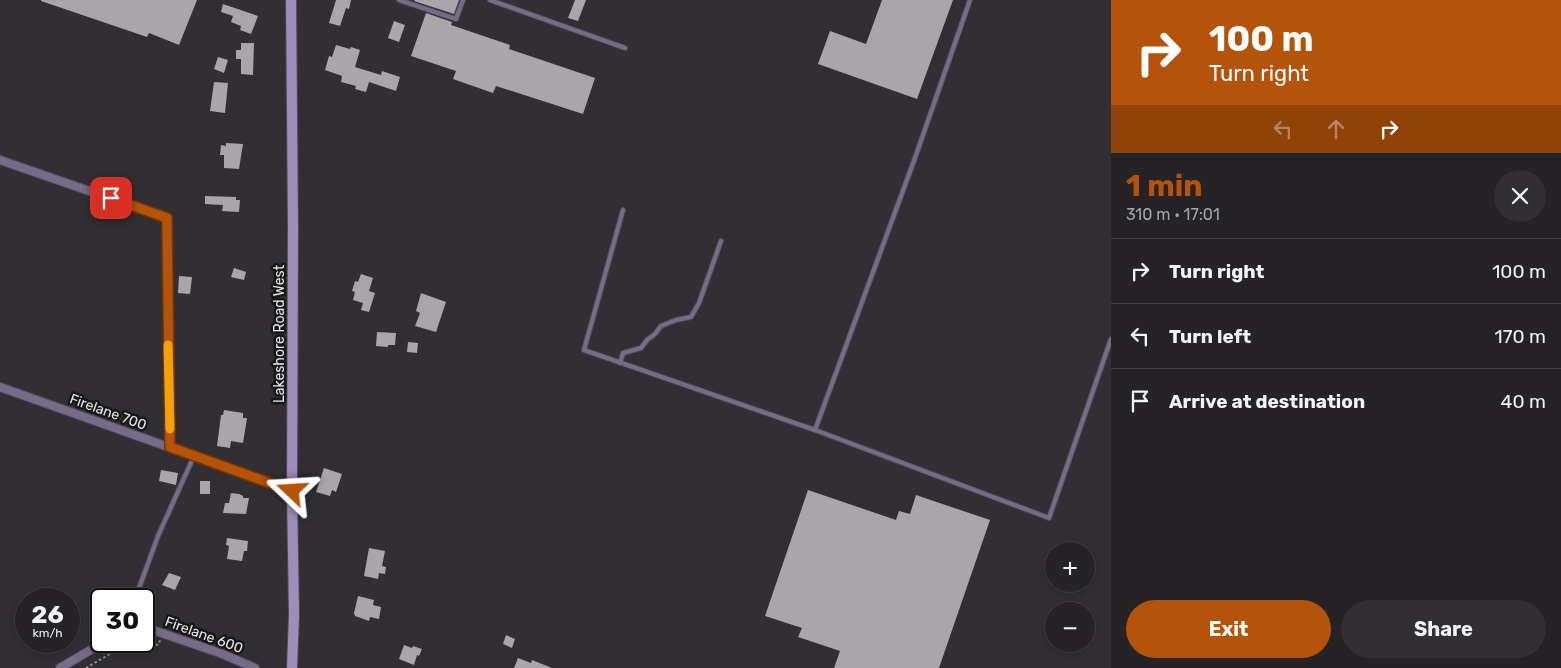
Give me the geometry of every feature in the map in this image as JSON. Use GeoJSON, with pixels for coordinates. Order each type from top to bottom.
{"type":"FeatureCollection","features":[{"type":"Feature","properties":{"kind":"main road","name":"Lakeshore Road West"},"geometry":{"type":"LineString","coordinates":[[291,0],[293,668]]}},
{"type":"Feature","properties":{"kind":"street"},"geometry":{"type":"LineString","coordinates":[[0,160],[167,218],[170,447]]}},
{"type":"Feature","properties":{"kind":"street","name":"Firelane 700"},"geometry":{"type":"LineString","coordinates":[[0,387],[292,491]]}},
{"type":"Feature","properties":{"kind":"street","name":"Firelane 600"},"geometry":{"type":"LineString","coordinates":[[155,631],[220,653],[255,668]]}},
{"type":"Feature","properties":{"kind":"street"},"geometry":{"type":"LineString","coordinates":[[60,668],[90,650]]}},
{"type":"Feature","properties":{"kind":"lane"},"geometry":{"type":"LineString","coordinates":[[399,0],[456,19],[463,0]]}},
{"type":"Feature","properties":{"kind":"lane"},"geometry":{"type":"LineString","coordinates":[[490,0],[625,48]]}},
{"type":"Feature","properties":{"kind":"lane"},"geometry":{"type":"LineString","coordinates":[[815,430],[916,158],[970,0]]}},
{"type":"Feature","properties":{"kind":"lane"},"geometry":{"type":"LineString","coordinates":[[623,210],[584,350],[815,430],[1049,518],[1111,339]]}},
{"type":"Feature","properties":{"kind":"lane"},"geometry":{"type":"LineString","coordinates":[[620,363],[623,353],[641,348],[661,326],[691,317],[700,303],[721,242]]}},
{"type":"Feature","properties":{"kind":"lane"},"geometry":{"type":"LineString","coordinates":[[139,588],[158,536],[194,456]]}},
{"type":"Feature","properties":{"kind":"path"},"geometry":{"type":"LineString","coordinates":[[86,668],[115,651],[149,648],[159,644],[162,633]]}},
{"type":"Feature","properties":{"kind":"building"},"geometry":{"type":"Polygon","coordinates":[[[41,0],[197,0],[179,45],[149,33],[147,37],[41,0]]]}},
{"type":"Feature","properties":{"kind":"building"},"geometry":{"type":"Polygon","coordinates":[[[336,0],[351,0],[349,9],[346,8],[340,26],[329,23],[336,0]]]}},
{"type":"Feature","properties":{"kind":"building"},"geometry":{"type":"Polygon","coordinates":[[[415,0],[459,0],[454,14],[415,0]]]}},
{"type":"Feature","properties":{"kind":"building"},"geometry":{"type":"Polygon","coordinates":[[[575,0],[586,0],[578,21],[568,18],[575,0]]]}},
{"type":"Feature","properties":{"kind":"building"},"geometry":{"type":"Polygon","coordinates":[[[882,0],[953,0],[917,99],[818,64],[830,31],[866,44],[882,0]]]}},
{"type":"Feature","properties":{"kind":"building"},"geometry":{"type":"Polygon","coordinates":[[[223,4],[258,16],[251,34],[240,30],[241,26],[231,22],[233,16],[221,12],[223,4]]]}},
{"type":"Feature","properties":{"kind":"building"},"geometry":{"type":"Polygon","coordinates":[[[426,13],[452,22],[451,25],[510,45],[509,49],[595,78],[583,114],[496,86],[493,93],[453,79],[456,71],[411,56],[426,13]]]}},
{"type":"Feature","properties":{"kind":"building"},"geometry":{"type":"Polygon","coordinates":[[[394,21],[405,25],[399,42],[388,38],[394,21]]]}},
{"type":"Feature","properties":{"kind":"building"},"geometry":{"type":"Polygon","coordinates":[[[241,43],[254,43],[253,75],[241,74],[241,59],[236,59],[236,50],[241,50],[241,43]]]}},
{"type":"Feature","properties":{"kind":"building"},"geometry":{"type":"Polygon","coordinates":[[[336,45],[360,50],[355,67],[381,75],[382,71],[400,77],[396,91],[369,82],[366,92],[355,89],[356,86],[341,82],[342,76],[325,70],[329,56],[332,57],[336,45]]]}},
{"type":"Feature","properties":{"kind":"building"},"geometry":{"type":"Polygon","coordinates":[[[218,57],[228,60],[224,73],[214,69],[218,57]]]}},
{"type":"Feature","properties":{"kind":"building"},"geometry":{"type":"Polygon","coordinates":[[[214,82],[228,83],[225,113],[210,111],[214,82]]]}},
{"type":"Feature","properties":{"kind":"building"},"geometry":{"type":"Polygon","coordinates":[[[226,143],[243,144],[239,169],[224,168],[224,155],[220,155],[221,145],[226,146],[226,143]]]}},
{"type":"Feature","properties":{"kind":"building"},"geometry":{"type":"Polygon","coordinates":[[[205,196],[236,197],[236,200],[240,200],[239,212],[222,211],[223,205],[205,204],[205,196]]]}},
{"type":"Feature","properties":{"kind":"building"},"geometry":{"type":"Polygon","coordinates":[[[234,268],[246,272],[244,280],[231,277],[234,268]]]}},
{"type":"Feature","properties":{"kind":"building"},"geometry":{"type":"Polygon","coordinates":[[[361,274],[373,278],[369,291],[375,293],[369,312],[361,310],[363,303],[353,300],[355,292],[352,291],[355,281],[358,282],[361,274]]]}},
{"type":"Feature","properties":{"kind":"building"},"geometry":{"type":"Polygon","coordinates":[[[179,276],[192,277],[190,294],[178,293],[179,276]]]}},
{"type":"Feature","properties":{"kind":"building"},"geometry":{"type":"Polygon","coordinates":[[[421,293],[446,302],[436,332],[415,326],[420,313],[416,311],[421,293]]]}},
{"type":"Feature","properties":{"kind":"building"},"geometry":{"type":"Polygon","coordinates":[[[377,332],[396,333],[395,345],[388,345],[388,347],[376,346],[377,332]]]}},
{"type":"Feature","properties":{"kind":"building"},"geometry":{"type":"Polygon","coordinates":[[[408,342],[418,343],[417,353],[407,352],[408,342]]]}},
{"type":"Feature","properties":{"kind":"building"},"geometry":{"type":"Polygon","coordinates":[[[224,410],[243,413],[243,418],[247,418],[243,443],[231,441],[230,448],[217,446],[221,415],[223,415],[224,410]]]}},
{"type":"Feature","properties":{"kind":"building"},"geometry":{"type":"Polygon","coordinates":[[[324,468],[342,474],[336,492],[332,490],[330,496],[316,492],[324,468]]]}},
{"type":"Feature","properties":{"kind":"building"},"geometry":{"type":"Polygon","coordinates":[[[161,470],[178,473],[176,485],[159,481],[161,470]]]}},
{"type":"Feature","properties":{"kind":"building"},"geometry":{"type":"Polygon","coordinates":[[[200,481],[210,481],[210,494],[200,494],[200,481]]]}},
{"type":"Feature","properties":{"kind":"building"},"geometry":{"type":"Polygon","coordinates":[[[808,490],[896,520],[899,511],[910,514],[916,495],[990,520],[939,668],[834,668],[840,651],[798,637],[802,628],[765,616],[808,490]]]}},
{"type":"Feature","properties":{"kind":"building"},"geometry":{"type":"Polygon","coordinates":[[[231,493],[239,494],[243,498],[249,498],[246,514],[223,513],[225,503],[229,503],[231,493]]]}},
{"type":"Feature","properties":{"kind":"building"},"geometry":{"type":"Polygon","coordinates":[[[227,538],[248,541],[247,551],[244,551],[242,561],[227,559],[229,546],[226,545],[227,538]]]}},
{"type":"Feature","properties":{"kind":"building"},"geometry":{"type":"Polygon","coordinates":[[[369,548],[385,551],[382,566],[386,567],[385,574],[379,573],[378,579],[364,576],[369,548]]]}},
{"type":"Feature","properties":{"kind":"building"},"geometry":{"type":"Polygon","coordinates":[[[169,573],[181,577],[175,590],[162,585],[169,573]]]}},
{"type":"Feature","properties":{"kind":"building"},"geometry":{"type":"Polygon","coordinates":[[[358,596],[374,600],[373,605],[381,607],[379,619],[370,617],[369,621],[355,616],[358,596]]]}},
{"type":"Feature","properties":{"kind":"building"},"geometry":{"type":"Polygon","coordinates":[[[506,635],[515,639],[512,648],[503,644],[506,635]]]}},
{"type":"Feature","properties":{"kind":"building"},"geometry":{"type":"Polygon","coordinates":[[[404,645],[422,649],[419,656],[417,655],[414,665],[399,659],[404,645]]]}},
{"type":"Feature","properties":{"kind":"building"},"geometry":{"type":"Polygon","coordinates":[[[518,658],[531,663],[532,660],[552,668],[514,668],[518,658]]]}},
{"type":"Feature","properties":{"kind":"slow traffic"},"geometry":{"type":"LineString","coordinates":[[168,345],[170,429]]}},
{"type":"Feature","properties":{"kind":"route"},"geometry":{"type":"LineString","coordinates":[[111,198],[167,218],[170,447],[292,491]]}}]}
